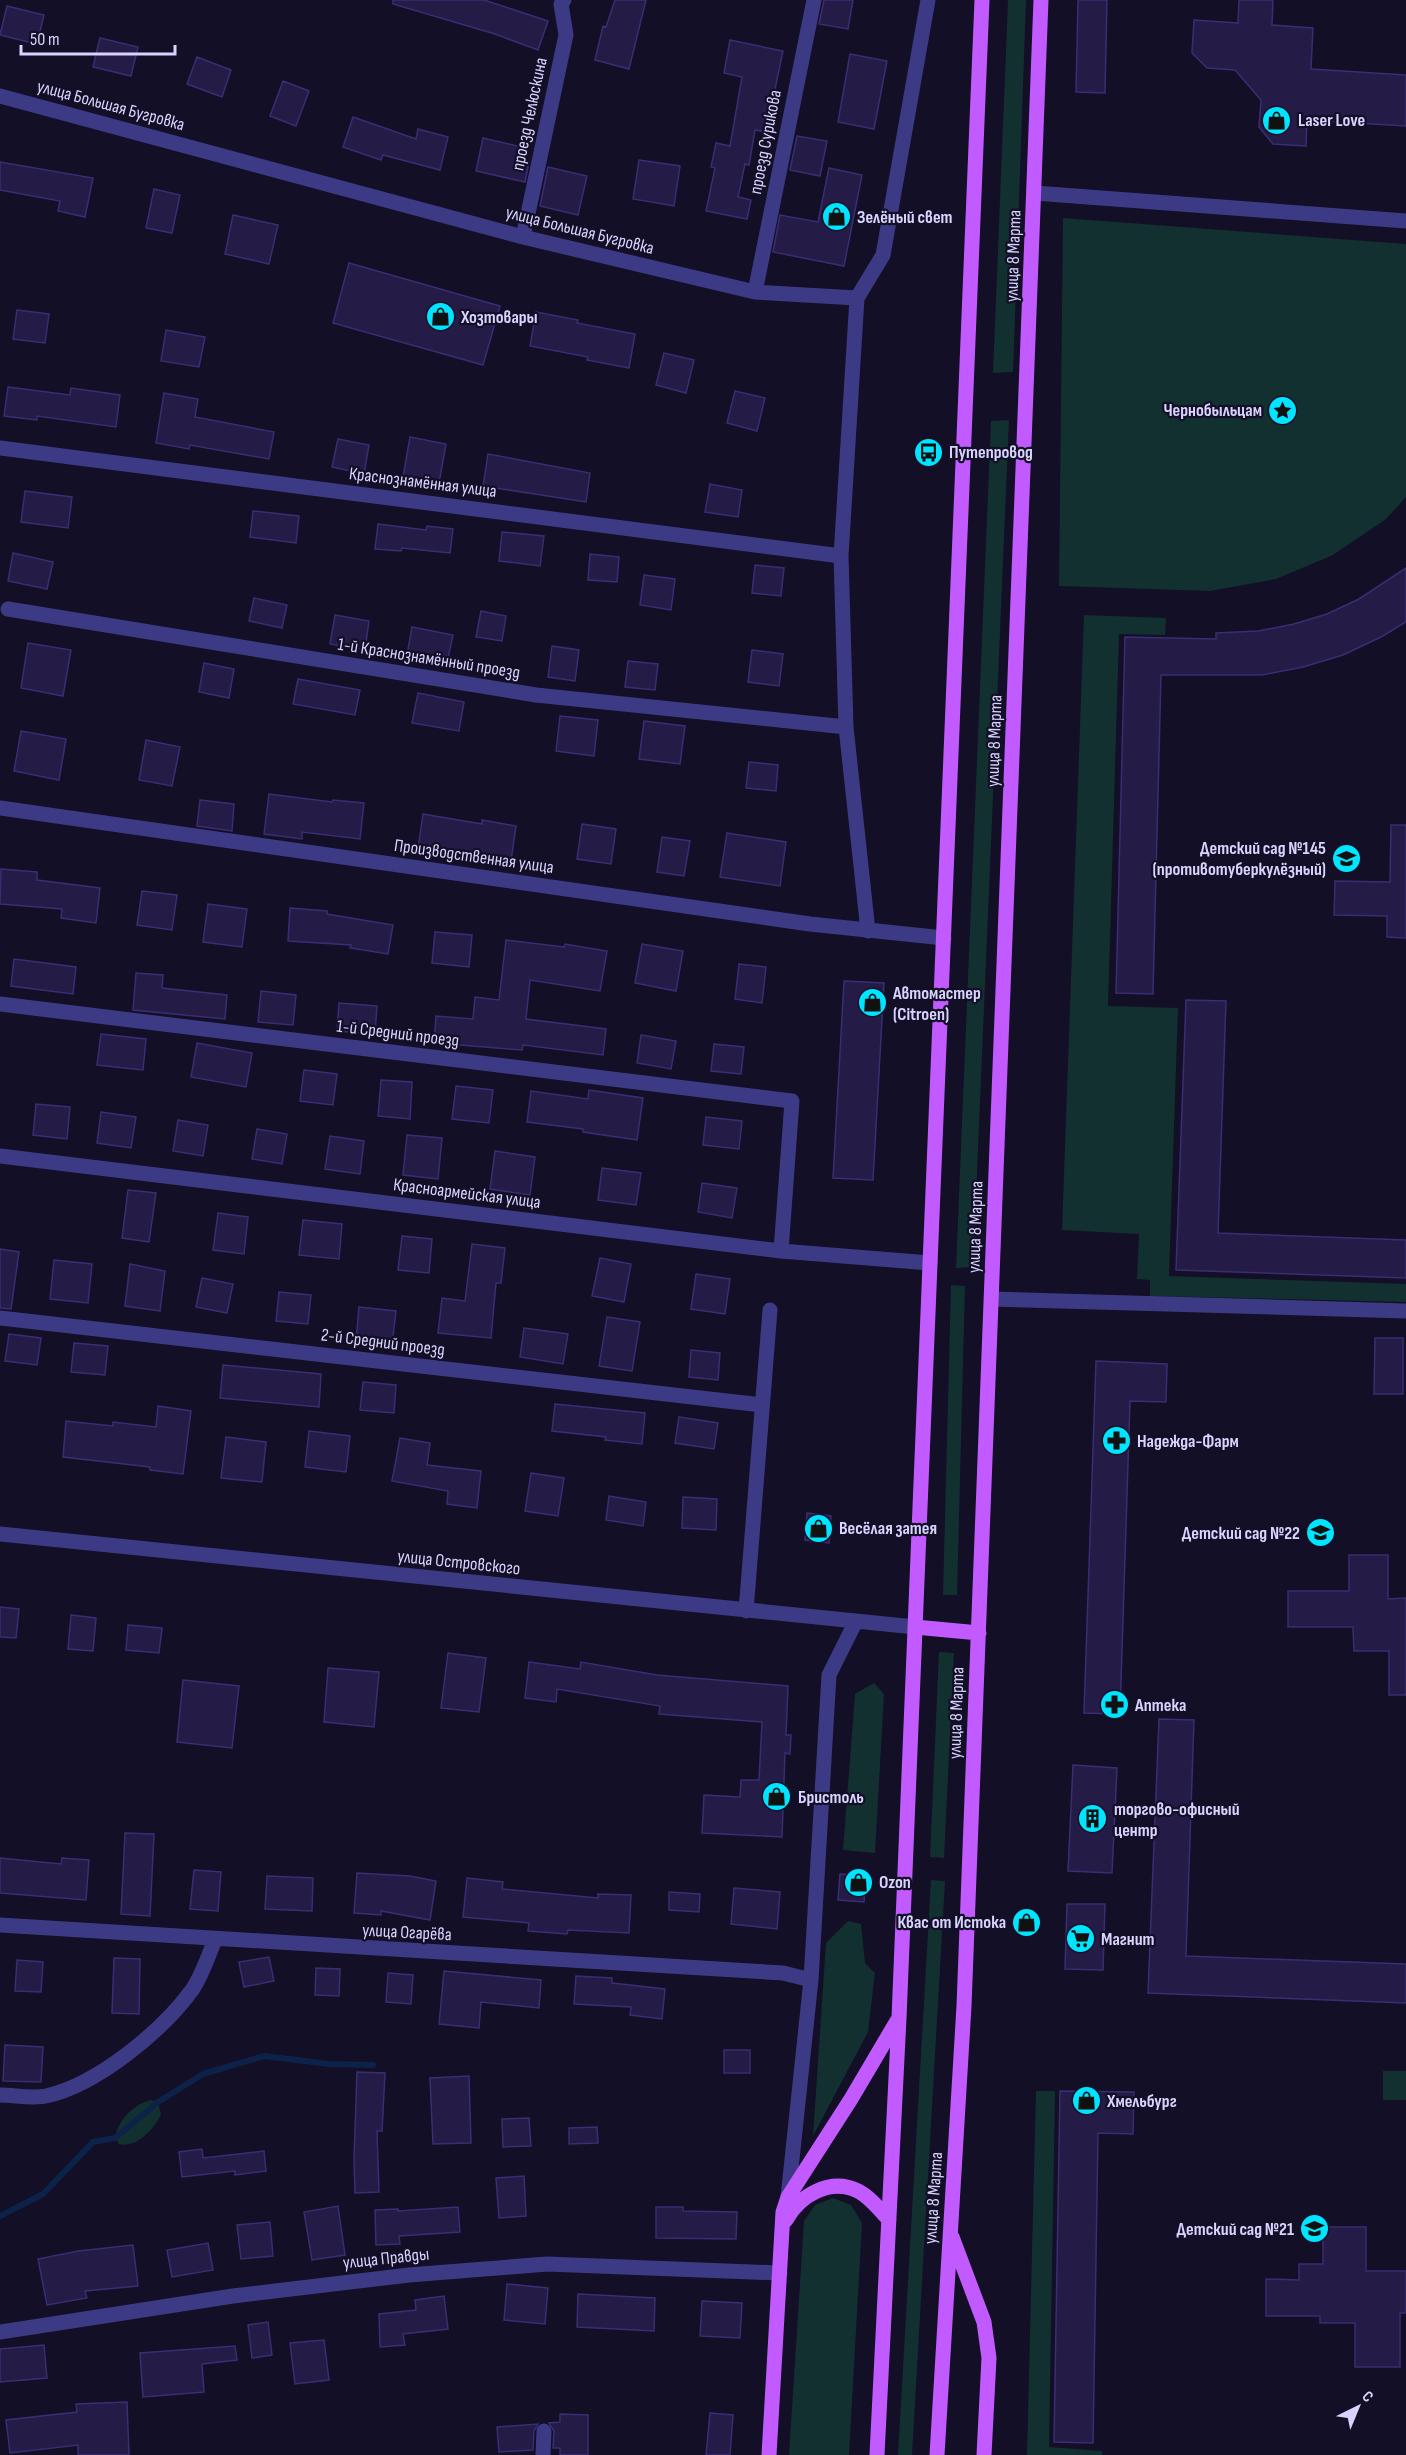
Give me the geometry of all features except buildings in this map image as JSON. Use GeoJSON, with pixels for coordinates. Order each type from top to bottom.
{"type":"FeatureCollection","features":[{"type":"Feature","properties":{"kind":"main road"},"geometry":{"type":"LineString","coordinates":[[877,2455],[890,2220],[982,0]]}},
{"type":"Feature","properties":{"kind":"main road","name":"улица 8 Марта"},"geometry":{"type":"LineString","coordinates":[[937,2455],[964,2006],[1041,0]]}},
{"type":"Feature","properties":{"kind":"main road"},"geometry":{"type":"LineString","coordinates":[[915,1627],[978,1633]]}},
{"type":"Feature","properties":{"kind":"main road"},"geometry":{"type":"LineString","coordinates":[[769,2455],[783,2212],[788,2197],[851,2099],[898,2018]]}},
{"type":"Feature","properties":{"kind":"main road"},"geometry":{"type":"LineString","coordinates":[[783,2226],[791,2210],[805,2197],[824,2187],[843,2186],[858,2191],[890,2220]]}},
{"type":"Feature","properties":{"kind":"main road"},"geometry":{"type":"LineString","coordinates":[[950,2232],[984,2322],[989,2358],[984,2455]]}},
{"type":"Feature","properties":{"kind":"street","name":"проезд Сурикова"},"geometry":{"type":"LineString","coordinates":[[755,292],[814,0]]}},
{"type":"Feature","properties":{"kind":"street"},"geometry":{"type":"LineString","coordinates":[[868,930],[846,727],[841,556],[857,298],[883,255],[928,0]]}},
{"type":"Feature","properties":{"kind":"street","name":"проезд Челюскина"},"geometry":{"type":"LineString","coordinates":[[523,237],[566,34],[559,1]]}},
{"type":"Feature","properties":{"kind":"street","name":"улица Большая Бугровка"},"geometry":{"type":"LineString","coordinates":[[0,96],[523,237],[755,292],[857,298]]}},
{"type":"Feature","properties":{"kind":"street"},"geometry":{"type":"LineString","coordinates":[[1035,193],[1406,221]]}},
{"type":"Feature","properties":{"kind":"street","name":"Краснознамённая улица"},"geometry":{"type":"LineString","coordinates":[[0,448],[841,556]]}},
{"type":"Feature","properties":{"kind":"street","name":"1-й Краснознамённый проезд"},"geometry":{"type":"LineString","coordinates":[[8,609],[536,695],[846,727]]}},
{"type":"Feature","properties":{"kind":"street","name":"Производственная улица"},"geometry":{"type":"LineString","coordinates":[[0,808],[763,918],[944,938]]}},
{"type":"Feature","properties":{"kind":"street","name":"1-й Средний проезд"},"geometry":{"type":"LineString","coordinates":[[0,1004],[792,1101],[781,1251]]}},
{"type":"Feature","properties":{"kind":"street","name":"Красноармейская улица"},"geometry":{"type":"LineString","coordinates":[[0,1156],[781,1251],[930,1263]]}},
{"type":"Feature","properties":{"kind":"street"},"geometry":{"type":"LineString","coordinates":[[992,1299],[1406,1311]]}},
{"type":"Feature","properties":{"kind":"street"},"geometry":{"type":"LineString","coordinates":[[746,1611],[770,1310]]}},
{"type":"Feature","properties":{"kind":"street","name":"2-й Средний проезд"},"geometry":{"type":"LineString","coordinates":[[0,1318],[762,1405]]}},
{"type":"Feature","properties":{"kind":"street","name":"улица Островского"},"geometry":{"type":"LineString","coordinates":[[0,1534],[915,1627]]}},
{"type":"Feature","properties":{"kind":"street"},"geometry":{"type":"LineString","coordinates":[[788,2197],[811,1980],[829,1675],[856,1622]]}},
{"type":"Feature","properties":{"kind":"street","name":"улица Огарёва"},"geometry":{"type":"LineString","coordinates":[[0,1925],[783,1973],[811,1980]]}},
{"type":"Feature","properties":{"kind":"street"},"geometry":{"type":"LineString","coordinates":[[0,2095],[45,2096],[79,2083],[122,2059],[193,1989],[216,1940]]}},
{"type":"Feature","properties":{"kind":"street","name":"улица Правды"},"geometry":{"type":"LineString","coordinates":[[0,2332],[245,2295],[409,2275],[548,2264],[780,2273]]}},
{"type":"Feature","properties":{"kind":"street"},"geometry":{"type":"LineString","coordinates":[[543,2455],[544,2431]]}},
{"type":"Feature","properties":{"kind":"green space"},"geometry":{"type":"Polygon","coordinates":[[[1008,0],[1026,0],[1013,372],[993,373],[1008,0]]]}},
{"type":"Feature","properties":{"kind":"green space"},"geometry":{"type":"Polygon","coordinates":[[[1063,218],[1406,244],[1406,497],[1386,519],[1333,555],[1276,579],[1210,591],[1059,586],[1063,218]]]}},
{"type":"Feature","properties":{"kind":"green space"},"geometry":{"type":"Polygon","coordinates":[[[1009,420],[973,1267],[956,1268],[991,421],[1009,420]]]}},
{"type":"Feature","properties":{"kind":"green space"},"geometry":{"type":"Polygon","coordinates":[[[1084,615],[1166,618],[1165,635],[1119,634],[1108,1006],[1178,1008],[1169,1276],[1406,1284],[1406,1302],[1150,1296],[1150,1280],[1137,1279],[1139,1234],[1062,1230],[1084,615]]]}},
{"type":"Feature","properties":{"kind":"green space"},"geometry":{"type":"Polygon","coordinates":[[[951,1285],[965,1286],[957,1595],[943,1595],[951,1285]]]}},
{"type":"Feature","properties":{"kind":"green space"},"geometry":{"type":"Polygon","coordinates":[[[939,1652],[954,1653],[944,1858],[930,1857],[939,1652]]]}},
{"type":"Feature","properties":{"kind":"green space"},"geometry":{"type":"Polygon","coordinates":[[[874,1683],[884,1694],[875,1853],[843,1850],[855,1694],[874,1683]]]}},
{"type":"Feature","properties":{"kind":"green space"},"geometry":{"type":"Polygon","coordinates":[[[931,1880],[945,1881],[912,2455],[898,2455],[931,1880]]]}},
{"type":"Feature","properties":{"kind":"green space"},"geometry":{"type":"Polygon","coordinates":[[[848,1921],[861,1924],[865,1963],[875,1973],[868,2032],[813,2136],[826,1943],[848,1921]]]}},
{"type":"Feature","properties":{"kind":"green space"},"geometry":{"type":"Polygon","coordinates":[[[1383,2071],[1406,2071],[1406,2100],[1383,2100],[1383,2071]]]}},
{"type":"Feature","properties":{"kind":"green space"},"geometry":{"type":"Polygon","coordinates":[[[1036,2091],[1055,2091],[1049,2447],[1102,2451],[1102,2455],[1027,2455],[1036,2091]]]}},
{"type":"Feature","properties":{"kind":"green space"},"geometry":{"type":"Polygon","coordinates":[[[151,2100],[158,2102],[161,2115],[154,2126],[138,2141],[132,2144],[119,2144],[115,2138],[123,2119],[133,2109],[151,2100]]]}},
{"type":"Feature","properties":{"kind":"green space"},"geometry":{"type":"Polygon","coordinates":[[[833,2198],[851,2205],[862,2223],[849,2455],[789,2455],[804,2221],[815,2205],[833,2198]]]}},
{"type":"Feature","properties":{"kind":"waterway"},"geometry":{"type":"LineString","coordinates":[[0,2216],[43,2194],[93,2142],[115,2138],[158,2102],[203,2074],[264,2056],[329,2064],[373,2065]]}},
{"type":"Feature","properties":{"kind":"place","name":"Laser Love"},"geometry":{"type":"Point","coordinates":[1277,120]}},
{"type":"Feature","properties":{"kind":"place","name":"Зелёный свет"},"geometry":{"type":"Point","coordinates":[836,217]}},
{"type":"Feature","properties":{"kind":"place","name":"Хозтовары"},"geometry":{"type":"Point","coordinates":[440,317]}},
{"type":"Feature","properties":{"kind":"place","name":"Чернобыльцам"},"geometry":{"type":"Point","coordinates":[1283,410]}},
{"type":"Feature","properties":{"kind":"place","name":"Путепровод"},"geometry":{"type":"Point","coordinates":[928,452]}},
{"type":"Feature","properties":{"kind":"place","name":"Детский сад №145 (противотуберкулёзный)"},"geometry":{"type":"Point","coordinates":[1347,858]}},
{"type":"Feature","properties":{"kind":"place","name":"Автомастер (Citroen)"},"geometry":{"type":"Point","coordinates":[872,1003]}},
{"type":"Feature","properties":{"kind":"place","name":"Надежда-Фарм"},"geometry":{"type":"Point","coordinates":[1116,1441]}},
{"type":"Feature","properties":{"kind":"place","name":"Весёлая затея"},"geometry":{"type":"Point","coordinates":[818,1528]}},
{"type":"Feature","properties":{"kind":"place","name":"Детский сад №22"},"geometry":{"type":"Point","coordinates":[1321,1533]}},
{"type":"Feature","properties":{"kind":"place","name":"Аптека"},"geometry":{"type":"Point","coordinates":[1114,1705]}},
{"type":"Feature","properties":{"kind":"place","name":"Бристоль"},"geometry":{"type":"Point","coordinates":[777,1797]}},
{"type":"Feature","properties":{"kind":"place","name":"торгово-офисный центр"},"geometry":{"type":"Point","coordinates":[1093,1819]}},
{"type":"Feature","properties":{"kind":"place","name":"Ozon"},"geometry":{"type":"Point","coordinates":[858,1882]}},
{"type":"Feature","properties":{"kind":"place","name":"Квас от Истока"},"geometry":{"type":"Point","coordinates":[1027,1922]}},
{"type":"Feature","properties":{"kind":"place","name":"Магнит"},"geometry":{"type":"Point","coordinates":[1080,1939]}},
{"type":"Feature","properties":{"kind":"place","name":"Хмельбург"},"geometry":{"type":"Point","coordinates":[1086,2101]}},
{"type":"Feature","properties":{"kind":"place","name":"Детский сад №21"},"geometry":{"type":"Point","coordinates":[1315,2229]}}]}
